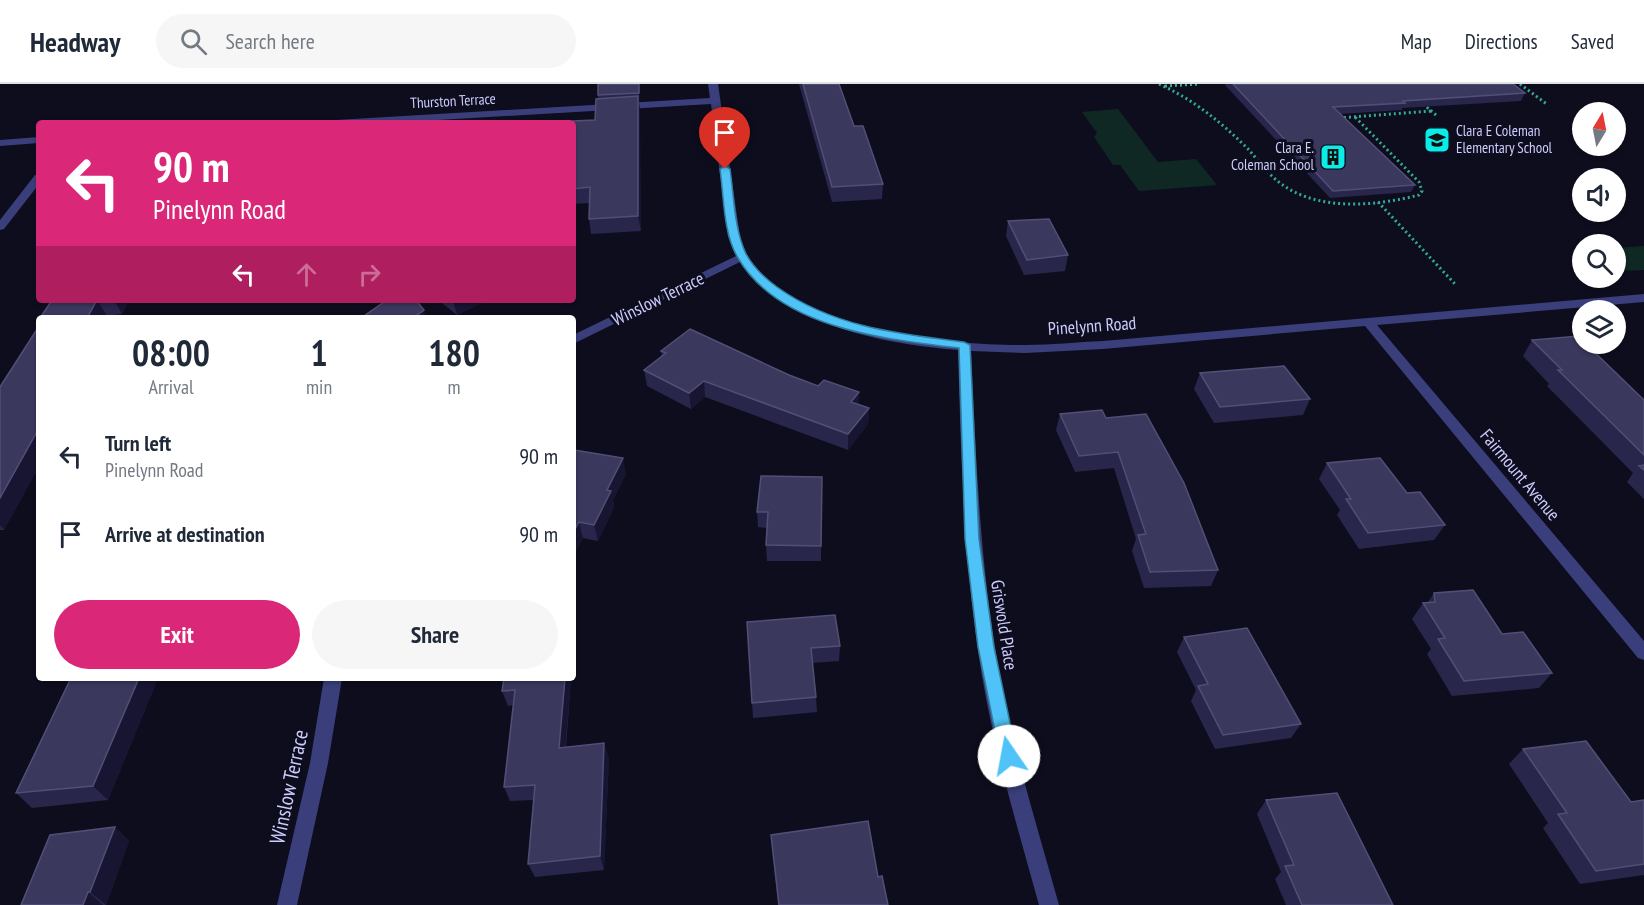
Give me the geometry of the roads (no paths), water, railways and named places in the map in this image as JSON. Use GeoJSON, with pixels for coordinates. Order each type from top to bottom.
{"type":"FeatureCollection","features":[{"type":"Feature","properties":{"kind":"street","name":"Pinelynn Road"},"geometry":{"type":"LineString","coordinates":[[713,84],[734,237],[742,257],[764,282],[789,301],[819,316],[853,328],[905,338],[1024,349],[1103,345],[1644,298]]}},
{"type":"Feature","properties":{"kind":"street","name":"Thurston Terrace"},"geometry":{"type":"LineString","coordinates":[[388,120],[716,101]]}},
{"type":"Feature","properties":{"kind":"street"},"geometry":{"type":"LineString","coordinates":[[0,142],[36,140]]}},
{"type":"Feature","properties":{"kind":"street"},"geometry":{"type":"LineString","coordinates":[[0,226],[36,181]]}},
{"type":"Feature","properties":{"kind":"street","name":"Winslow Terrace"},"geometry":{"type":"LineString","coordinates":[[576,339],[742,257]]}},
{"type":"Feature","properties":{"kind":"street","name":"Fairmount Avenue"},"geometry":{"type":"LineString","coordinates":[[1367,321],[1644,653]]}},
{"type":"Feature","properties":{"kind":"street","name":"Griswold Place"},"geometry":{"type":"LineString","coordinates":[[964,345],[972,539],[986,647],[1013,778],[1049,905]]}},
{"type":"Feature","properties":{"kind":"street","name":"Winslow Terrace"},"geometry":{"type":"LineString","coordinates":[[287,905],[319,763],[333,681]]}},
{"type":"Feature","properties":{"kind":"place","name":"Clara E Coleman Elementary School"},"geometry":{"type":"Point","coordinates":[1437,140]}},
{"type":"Feature","properties":{"kind":"place","name":"Clara E. Coleman School"},"geometry":{"type":"Point","coordinates":[1333,157]}}]}
